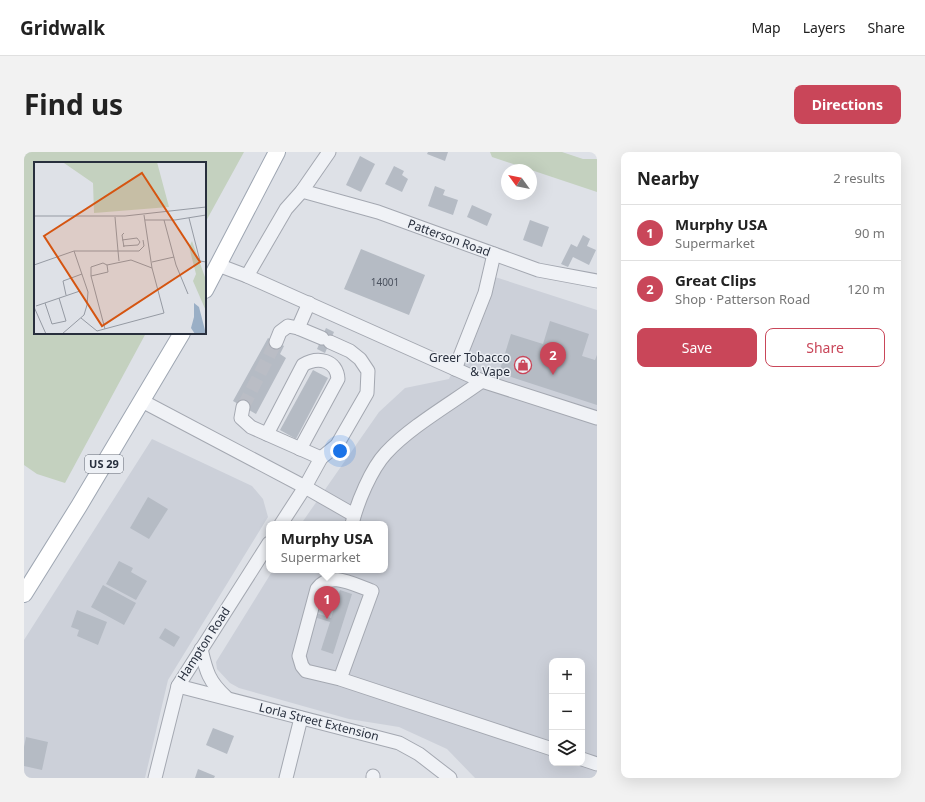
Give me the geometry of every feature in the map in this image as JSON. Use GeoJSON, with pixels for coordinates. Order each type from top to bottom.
{"type":"FeatureCollection","features":[{"type":"Feature","properties":{"kind":"main road"},"geometry":{"type":"LineString","coordinates":[[206,288],[276,152]]}},
{"type":"Feature","properties":{"kind":"main road","name":"US 29"},"geometry":{"type":"LineString","coordinates":[[24,594],[79,506],[181,334]]}},
{"type":"Feature","properties":{"kind":"street"},"geometry":{"type":"LineString","coordinates":[[247,276],[286,209],[302,191],[329,152]]}},
{"type":"Feature","properties":{"kind":"street","name":"Patterson Road"},"geometry":{"type":"LineString","coordinates":[[302,191],[378,212],[538,270],[597,281]]}},
{"type":"Feature","properties":{"kind":"street"},"geometry":{"type":"LineString","coordinates":[[455,370],[485,293],[494,254]]}},
{"type":"Feature","properties":{"kind":"street"},"geometry":{"type":"LineString","coordinates":[[218,265],[309,303],[482,382],[597,418]]}},
{"type":"Feature","properties":{"kind":"street"},"geometry":{"type":"LineString","coordinates":[[298,328],[309,303]]}},
{"type":"Feature","properties":{"kind":"street"},"geometry":{"type":"LineString","coordinates":[[276,342],[285,328],[298,328],[350,351],[360,359],[368,371],[367,393],[358,409],[337,445],[321,458],[305,487],[283,521]]}},
{"type":"Feature","properties":{"kind":"street"},"geometry":{"type":"LineString","coordinates":[[267,434],[303,365],[320,359],[327,362],[337,373],[338,379],[300,449]]}},
{"type":"Feature","properties":{"kind":"street"},"geometry":{"type":"LineString","coordinates":[[142,401],[305,487],[353,519],[372,473],[385,453],[404,436],[482,382]]}},
{"type":"Feature","properties":{"kind":"street"},"geometry":{"type":"LineString","coordinates":[[243,407],[241,418],[243,422],[321,458]]}},
{"type":"Feature","properties":{"kind":"street","name":"Hampton Road"},"geometry":{"type":"LineString","coordinates":[[155,778],[178,686],[266,548]]}},
{"type":"Feature","properties":{"kind":"street"},"geometry":{"type":"LineString","coordinates":[[340,680],[372,592],[336,574],[322,582],[316,589],[299,656],[302,666],[306,671],[340,680],[549,749]]}},
{"type":"Feature","properties":{"kind":"street"},"geometry":{"type":"LineString","coordinates":[[201,649],[207,674],[214,687],[229,699]]}},
{"type":"Feature","properties":{"kind":"street","name":"Lorla Street Extension"},"geometry":{"type":"LineString","coordinates":[[178,686],[399,743],[419,754],[450,778]]}},
{"type":"Feature","properties":{"kind":"street"},"geometry":{"type":"LineString","coordinates":[[286,778],[301,718]]}},
{"type":"Feature","properties":{"kind":"street"},"geometry":{"type":"LineString","coordinates":[[585,760],[597,764]]}},
{"type":"Feature","properties":{"kind":"shaded area"},"geometry":{"type":"Polygon","coordinates":[[[495,277],[597,310],[597,778],[475,778],[447,749],[399,727],[349,719],[239,688],[230,683],[217,669],[216,662],[271,573],[388,573],[388,521],[303,521],[379,412],[405,388],[449,379],[495,277]]]}},
{"type":"Feature","properties":{"kind":"shaded area"},"geometry":{"type":"Polygon","coordinates":[[[152,439],[252,486],[263,499],[268,517],[168,680],[145,778],[24,778],[24,640],[152,439]]]}},
{"type":"Feature","properties":{"kind":"green space"},"geometry":{"type":"Polygon","coordinates":[[[24,152],[244,152],[206,221],[206,162],[34,162],[34,334],[145,334],[65,483],[37,474],[24,465],[24,152]]]}},
{"type":"Feature","properties":{"kind":"green space"},"geometry":{"type":"Polygon","coordinates":[[[490,152],[562,152],[583,159],[597,159],[597,192],[537,172],[537,164],[513,164],[492,157],[490,152]]]}},
{"type":"Feature","properties":{"kind":"building"},"geometry":{"type":"Polygon","coordinates":[[[428,152],[448,152],[445,161],[427,154],[428,152]]]}},
{"type":"Feature","properties":{"kind":"building"},"geometry":{"type":"Polygon","coordinates":[[[360,156],[375,164],[361,192],[346,185],[360,156]]]}},
{"type":"Feature","properties":{"kind":"building"},"geometry":{"type":"Polygon","coordinates":[[[394,166],[404,171],[402,175],[408,179],[402,192],[385,184],[394,166]]]}},
{"type":"Feature","properties":{"kind":"building"},"geometry":{"type":"Polygon","coordinates":[[[435,186],[445,190],[443,195],[458,200],[453,215],[428,206],[435,186]]]}},
{"type":"Feature","properties":{"kind":"building"},"geometry":{"type":"Polygon","coordinates":[[[472,205],[492,214],[487,226],[467,217],[472,205]]]}},
{"type":"Feature","properties":{"kind":"building"},"geometry":{"type":"Polygon","coordinates":[[[530,220],[549,227],[542,247],[523,240],[530,220]]]}},
{"type":"Feature","properties":{"kind":"building"},"geometry":{"type":"Polygon","coordinates":[[[583,235],[590,239],[587,246],[596,250],[589,265],[573,257],[568,267],[561,264],[571,244],[577,247],[583,235]]]}},
{"type":"Feature","properties":{"kind":"building"},"geometry":{"type":"Polygon","coordinates":[[[361,249],[425,275],[409,315],[344,289],[361,249]]]}},
{"type":"Feature","properties":{"kind":"building"},"geometry":{"type":"Polygon","coordinates":[[[550,321],[589,334],[582,356],[595,360],[597,355],[597,405],[499,373],[511,334],[543,344],[550,321]]]}},
{"type":"Feature","properties":{"kind":"building"},"geometry":{"type":"Polygon","coordinates":[[[326,328],[334,332],[325,353],[317,349],[326,328]]]}},
{"type":"Feature","properties":{"kind":"building"},"geometry":{"type":"Polygon","coordinates":[[[268,338],[284,346],[280,354],[286,358],[256,414],[233,401],[268,338]]]}},
{"type":"Feature","properties":{"kind":"building"},"geometry":{"type":"Polygon","coordinates":[[[313,370],[328,378],[296,439],[280,430],[313,370]]]}},
{"type":"Feature","properties":{"kind":"building"},"geometry":{"type":"Polygon","coordinates":[[[148,497],[168,509],[149,539],[130,528],[148,497]]]}},
{"type":"Feature","properties":{"kind":"building"},"geometry":{"type":"Polygon","coordinates":[[[119,561],[133,568],[131,572],[147,581],[136,600],[106,584],[119,561]]]}},
{"type":"Feature","properties":{"kind":"building"},"geometry":{"type":"Polygon","coordinates":[[[103,585],[136,603],[124,625],[91,607],[103,585]]]}},
{"type":"Feature","properties":{"kind":"building"},"geometry":{"type":"Polygon","coordinates":[[[340,590],[352,594],[333,654],[321,650],[330,622],[314,617],[316,613],[331,618],[340,590]]]}},
{"type":"Feature","properties":{"kind":"building"},"geometry":{"type":"Polygon","coordinates":[[[77,610],[107,622],[98,645],[77,636],[79,630],[71,627],[77,610]]]}},
{"type":"Feature","properties":{"kind":"building"},"geometry":{"type":"Polygon","coordinates":[[[165,628],[180,637],[174,647],[159,638],[165,628]]]}},
{"type":"Feature","properties":{"kind":"building"},"geometry":{"type":"Polygon","coordinates":[[[213,728],[234,736],[227,754],[206,745],[213,728]]]}},
{"type":"Feature","properties":{"kind":"building"},"geometry":{"type":"Polygon","coordinates":[[[26,737],[48,742],[42,770],[24,766],[24,747],[26,737]]]}},
{"type":"Feature","properties":{"kind":"building"},"geometry":{"type":"Polygon","coordinates":[[[198,769],[215,776],[214,778],[195,778],[198,769]]]}},
{"type":"Feature","properties":{"kind":"tunnel"},"geometry":{"type":"LineString","coordinates":[[243,407],[276,342]]}},
{"type":"Feature","properties":{"kind":"place","name":"Greer Tobacco & Vape"},"geometry":{"type":"Point","coordinates":[523,365]}},
{"type":"Feature","properties":{"kind":"place","name":"Great Clips"},"geometry":{"type":"Point","coordinates":[553,375]}},
{"type":"Feature","properties":{"kind":"place","name":"Murphy USA"},"geometry":{"type":"Point","coordinates":[327,619]}}]}
